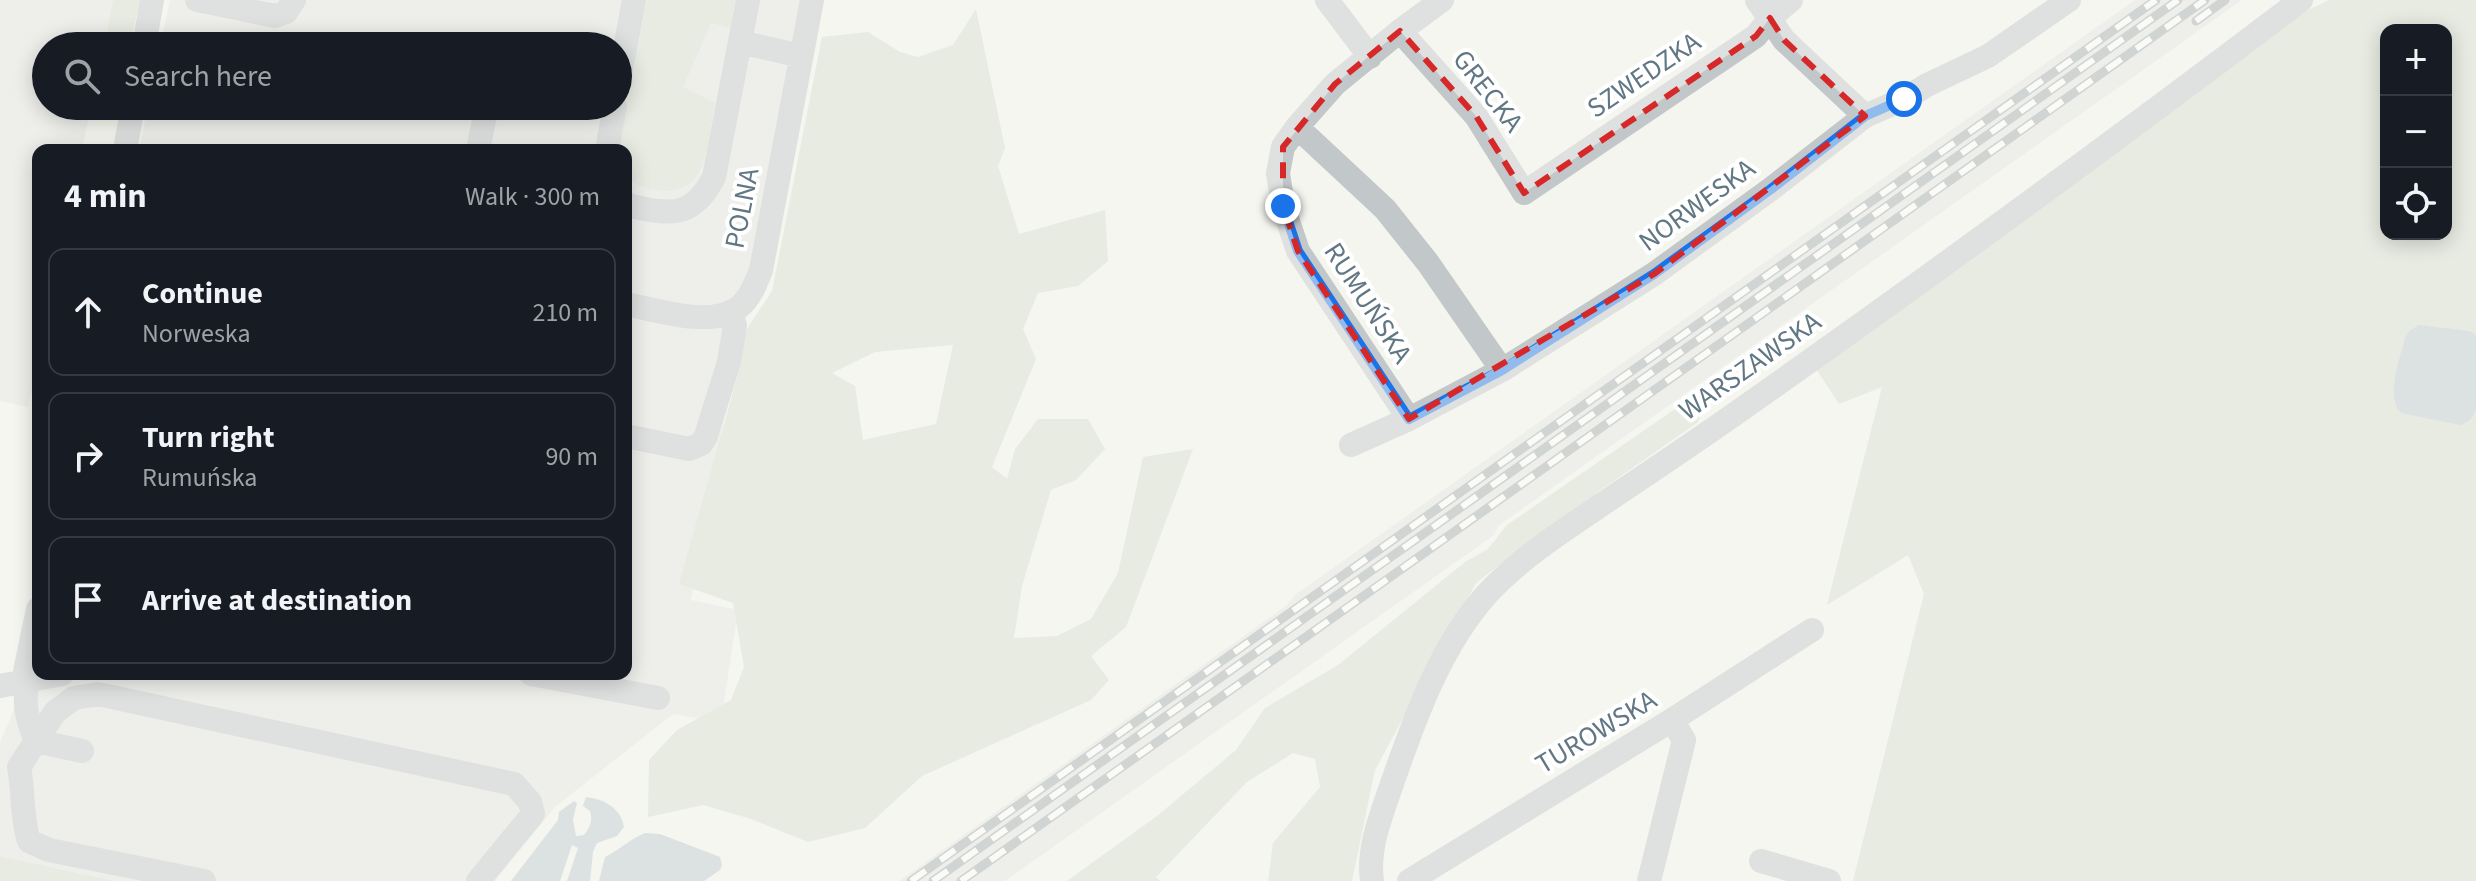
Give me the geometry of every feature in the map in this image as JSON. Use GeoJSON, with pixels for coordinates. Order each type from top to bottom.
{"type":"FeatureCollection","features":[{"type":"Feature","properties":{"kind":"street"},"geometry":{"type":"LineString","coordinates":[[146,32],[152,0]]}},
{"type":"Feature","properties":{"kind":"street"},"geometry":{"type":"LineString","coordinates":[[197,0],[275,16],[286,12],[294,0]]}},
{"type":"Feature","properties":{"kind":"street"},"geometry":{"type":"LineString","coordinates":[[628,32],[634,0]]}},
{"type":"Feature","properties":{"kind":"street"},"geometry":{"type":"LineString","coordinates":[[632,206],[666,213],[681,212],[707,192],[714,177],[748,0]]}},
{"type":"Feature","properties":{"kind":"street","name":"POLNA"},"geometry":{"type":"LineString","coordinates":[[730,312],[738,308],[753,290],[761,270],[812,0]]}},
{"type":"Feature","properties":{"kind":"street"},"geometry":{"type":"LineString","coordinates":[[1327,0],[1370,57]]}},
{"type":"Feature","properties":{"kind":"street","name":"RUMUŃSKA"},"geometry":{"type":"LineString","coordinates":[[1409,419],[1298,251],[1283,206],[1278,173],[1283,147],[1335,84],[1442,0]]}},
{"type":"Feature","properties":{"kind":"street","name":"SZWEDZKA"},"geometry":{"type":"LineString","coordinates":[[1524,193],[1756,36],[1764,9],[1791,0]]}},
{"type":"Feature","properties":{"kind":"street","name":"NORWESKA"},"geometry":{"type":"LineString","coordinates":[[1351,445],[1409,419],[1502,370],[1654,274],[1865,116],[1988,56],[2069,0]]}},
{"type":"Feature","properties":{"kind":"street","name":"WARSZAWSKA"},"geometry":{"type":"LineString","coordinates":[[1372,881],[1372,851],[1378,825],[1420,710],[1452,644],[1501,579],[1539,547],[1714,429],[1889,305],[2301,0]]}},
{"type":"Feature","properties":{"kind":"street"},"geometry":{"type":"LineString","coordinates":[[1764,9],[1784,40],[1865,116]]}},
{"type":"Feature","properties":{"kind":"street","name":"GRECKA"},"geometry":{"type":"LineString","coordinates":[[1400,31],[1476,116],[1524,193]]}},
{"type":"Feature","properties":{"kind":"street"},"geometry":{"type":"LineString","coordinates":[[740,42],[801,56]]}},
{"type":"Feature","properties":{"kind":"street"},"geometry":{"type":"LineString","coordinates":[[126,144],[130,120]]}},
{"type":"Feature","properties":{"kind":"street"},"geometry":{"type":"LineString","coordinates":[[479,144],[484,120]]}},
{"type":"Feature","properties":{"kind":"street"},"geometry":{"type":"LineString","coordinates":[[608,144],[612,120]]}},
{"type":"Feature","properties":{"kind":"street"},"geometry":{"type":"LineString","coordinates":[[1297,127],[1385,209],[1428,263],[1502,370]]}},
{"type":"Feature","properties":{"kind":"street"},"geometry":{"type":"LineString","coordinates":[[632,305],[716,318],[730,312],[735,325],[729,362],[701,444],[689,449],[632,437]]}},
{"type":"Feature","properties":{"kind":"street"},"geometry":{"type":"LineString","coordinates":[[32,630],[17,682],[25,697],[27,721],[36,741]]}},
{"type":"Feature","properties":{"kind":"street","name":"TUROWSKA"},"geometry":{"type":"LineString","coordinates":[[1409,881],[1812,630]]}},
{"type":"Feature","properties":{"kind":"street"},"geometry":{"type":"LineString","coordinates":[[563,680],[658,698]]}},
{"type":"Feature","properties":{"kind":"street"},"geometry":{"type":"LineString","coordinates":[[204,881],[49,850],[29,841],[9,765],[36,741],[55,712],[74,698],[98,694],[514,784],[530,802],[533,814],[478,881]]}},
{"type":"Feature","properties":{"kind":"street"},"geometry":{"type":"LineString","coordinates":[[1649,881],[1684,740],[1672,720]]}},
{"type":"Feature","properties":{"kind":"street"},"geometry":{"type":"LineString","coordinates":[[36,741],[82,751]]}},
{"type":"Feature","properties":{"kind":"street"},"geometry":{"type":"LineString","coordinates":[[1761,861],[1829,881]]}},
{"type":"Feature","properties":{"kind":"highlighted area"},"geometry":{"type":"Polygon","coordinates":[[[1770,18],[1784,40],[1865,116],[1654,274],[1409,419],[1298,251],[1283,206],[1283,147],[1335,84],[1400,31],[1476,116],[1524,193],[1756,36],[1770,18]]]}},
{"type":"Feature","properties":{"kind":"shaded area"},"geometry":{"type":"Polygon","coordinates":[[[0,0],[113,0],[107,32],[32,32],[32,120],[88,120],[83,144],[32,144],[32,389],[28,407],[0,401],[0,0]]]}},
{"type":"Feature","properties":{"kind":"shaded area"},"geometry":{"type":"Polygon","coordinates":[[[113,0],[140,0],[133,32],[107,32],[113,0]]]}},
{"type":"Feature","properties":{"kind":"shaded area"},"geometry":{"type":"Polygon","coordinates":[[[170,0],[800,0],[691,600],[738,610],[721,722],[673,714],[555,807],[495,881],[115,881],[0,856],[0,743],[32,665],[32,680],[632,680],[632,144],[140,144],[145,120],[632,120],[632,32],[163,32],[170,0]]]}},
{"type":"Feature","properties":{"kind":"shaded area"},"geometry":{"type":"Polygon","coordinates":[[[647,0],[735,0],[730,28],[711,23],[683,87],[715,103],[702,166],[696,177],[678,189],[657,190],[632,182],[632,144],[620,144],[625,120],[632,120],[632,80],[647,0]]]}},
{"type":"Feature","properties":{"kind":"shaded area"},"geometry":{"type":"Polygon","coordinates":[[[2135,0],[2242,0],[1498,526],[1494,535],[1005,881],[899,881],[1286,606],[1295,595],[2135,0]]]}},
{"type":"Feature","properties":{"kind":"shaded area"},"geometry":{"type":"Polygon","coordinates":[[[2329,0],[2476,0],[2476,881],[1853,881],[1924,594],[1908,555],[1827,605],[1882,387],[1839,404],[1805,352],[2202,61],[2329,0]]]}},
{"type":"Feature","properties":{"kind":"shaded area"},"geometry":{"type":"Polygon","coordinates":[[[976,9],[1005,148],[998,166],[1019,234],[1105,210],[1108,261],[1078,286],[1038,293],[1023,329],[1036,359],[992,467],[1007,479],[1015,449],[1038,419],[1088,419],[1105,449],[1076,480],[1051,490],[1022,586],[1014,638],[1057,636],[1091,619],[1118,573],[1143,457],[1193,449],[1126,627],[1091,656],[1109,680],[1091,700],[922,776],[865,828],[808,842],[751,819],[703,805],[648,817],[649,760],[677,730],[731,700],[744,667],[733,603],[679,584],[740,367],[735,347],[772,291],[822,37],[868,32],[900,52],[918,57],[953,45],[976,9]],[[953,345],[875,352],[832,373],[855,386],[863,440],[936,424],[953,345]]]}},
{"type":"Feature","properties":{"kind":"shaded area"},"geometry":{"type":"Polygon","coordinates":[[[2419,325],[2469,331],[2476,335],[2476,409],[2474,415],[2463,424],[2401,413],[2396,406],[2395,377],[2405,338],[2409,331],[2419,325]]]}},
{"type":"Feature","properties":{"kind":"shaded area"},"geometry":{"type":"Polygon","coordinates":[[[1709,399],[1698,422],[1554,523],[1476,583],[1375,770],[1352,881],[1268,881],[1273,843],[1320,787],[1315,759],[1293,753],[1247,782],[1156,877],[1160,881],[1067,881],[1157,816],[1236,750],[1265,708],[1338,665],[1465,562],[1488,549],[1507,525],[1675,409],[1709,399]]]}},
{"type":"Feature","properties":{"kind":"shaded area"},"geometry":{"type":"Polygon","coordinates":[[[586,797],[611,806],[624,827],[617,836],[597,843],[590,881],[567,881],[578,848],[572,845],[560,881],[511,881],[558,820],[559,812],[574,801],[577,803],[573,819],[576,836],[584,835],[591,818],[590,811],[583,806],[586,797]]]}},
{"type":"Feature","properties":{"kind":"shaded area"},"geometry":{"type":"Polygon","coordinates":[[[645,833],[660,834],[720,857],[720,870],[704,881],[599,881],[605,857],[645,833]]]}},
{"type":"Feature","properties":{"kind":"shaded area"},"geometry":{"type":"Polygon","coordinates":[[[0,856],[115,881],[0,881],[0,856]]]}},
{"type":"Feature","properties":{"kind":"railway"},"geometry":{"type":"LineString","coordinates":[[911,881],[2156,0]]}},
{"type":"Feature","properties":{"kind":"railway"},"geometry":{"type":"LineString","coordinates":[[933,881],[2178,0]]}},
{"type":"Feature","properties":{"kind":"railway"},"geometry":{"type":"LineString","coordinates":[[961,881],[2205,0]]}},
{"type":"Feature","properties":{"kind":"railway"},"geometry":{"type":"LineString","coordinates":[[2196,21],[2225,0]]}},
{"type":"Feature","properties":{"kind":"route"},"geometry":{"type":"LineString","coordinates":[[1283,206],[1298,251],[1409,419],[1502,370],[1654,274],[1865,116],[1904,99]]}}]}
